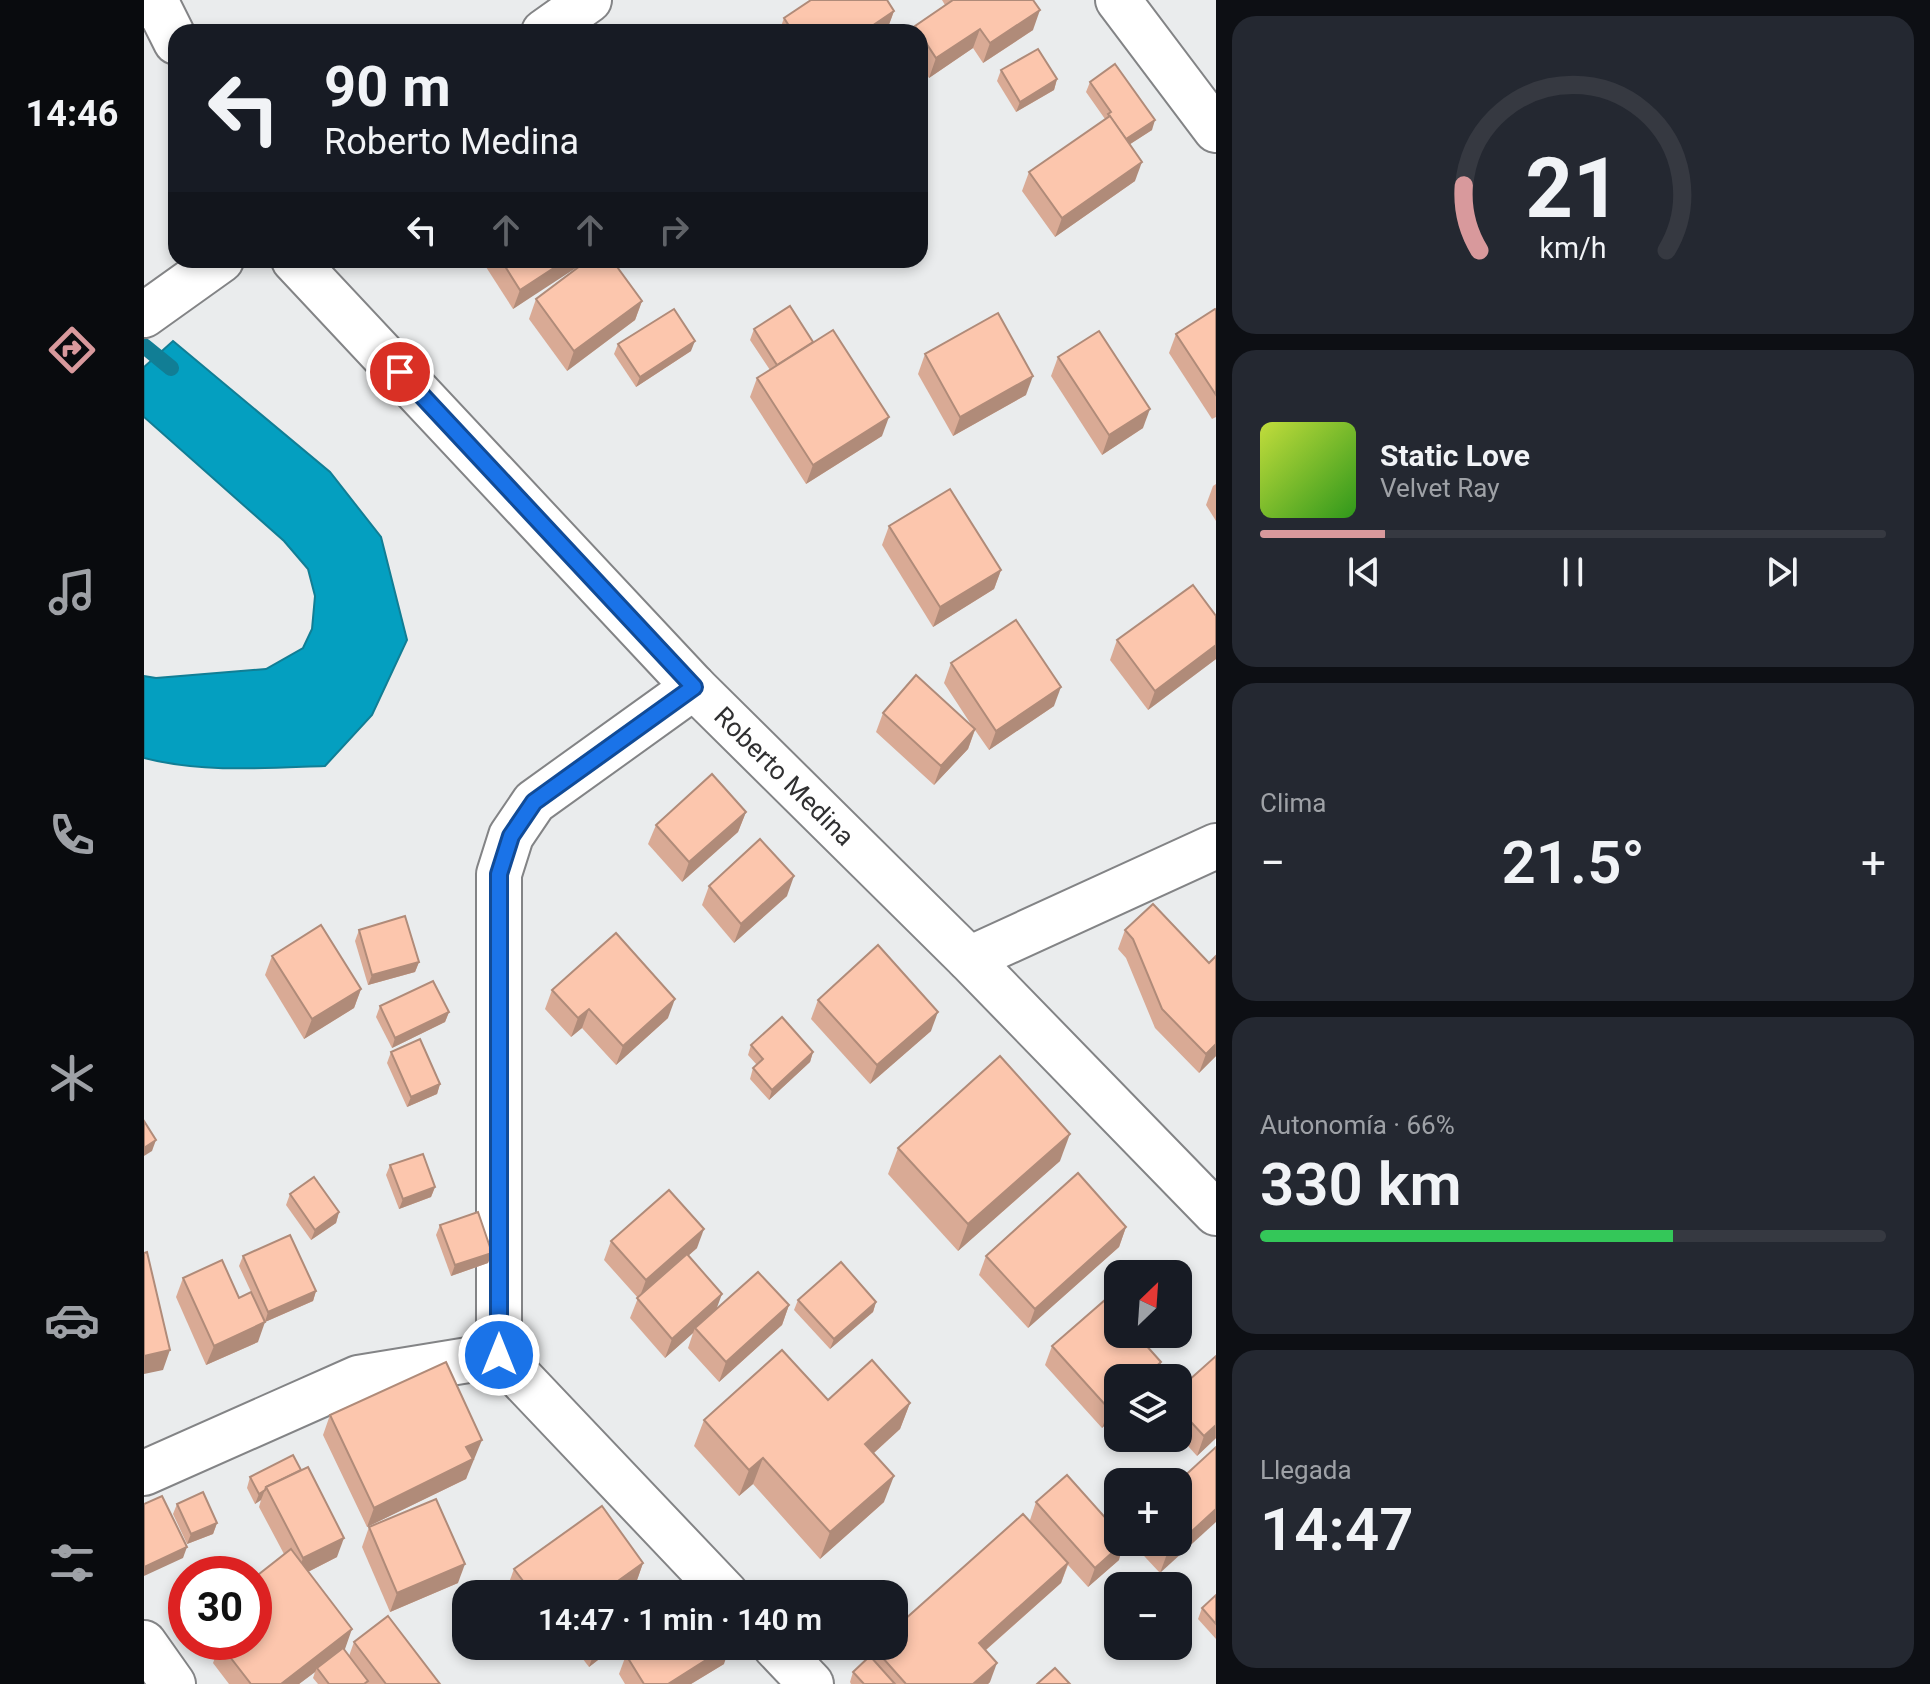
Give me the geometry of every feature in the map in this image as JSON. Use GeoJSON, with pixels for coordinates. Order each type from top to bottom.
{"type":"FeatureCollection","features":[{"type":"Feature","properties":{"kind":"street"},"geometry":{"type":"LineString","coordinates":[[155,0],[168,26]]}},
{"type":"Feature","properties":{"kind":"street"},"geometry":{"type":"LineString","coordinates":[[555,24],[589,0]]}},
{"type":"Feature","properties":{"kind":"street"},"geometry":{"type":"LineString","coordinates":[[1118,0],[1216,130]]}},
{"type":"Feature","properties":{"kind":"street"},"geometry":{"type":"LineString","coordinates":[[149,312],[210,268]]}},
{"type":"Feature","properties":{"kind":"street","name":"Roberto Medina"},"geometry":{"type":"LineString","coordinates":[[301,268],[694,687],[969,959],[1216,1213]]}},
{"type":"Feature","properties":{"kind":"street"},"geometry":{"type":"LineString","coordinates":[[694,687],[534,802],[511,836],[499,874],[499,1355],[713,1580]]}},
{"type":"Feature","properties":{"kind":"street"},"geometry":{"type":"LineString","coordinates":[[969,959],[1216,846]]}},
{"type":"Feature","properties":{"kind":"street"},"geometry":{"type":"LineString","coordinates":[[144,1473],[358,1378],[499,1355]]}},
{"type":"Feature","properties":{"kind":"street"},"geometry":{"type":"LineString","coordinates":[[144,1643],[173,1684]]}},
{"type":"Feature","properties":{"kind":"street"},"geometry":{"type":"LineString","coordinates":[[788,1660],[811,1684]]}},
{"type":"Feature","properties":{"kind":"water"},"geometry":{"type":"Polygon","coordinates":[[[173,341],[330,472],[381,537],[407,640],[372,715],[325,766],[211,768],[144,758],[144,676],[156,678],[266,669],[303,648],[312,629],[315,596],[308,569],[284,541],[144,417],[144,367],[173,341]]]}},
{"type":"Feature","properties":{"kind":"building"},"geometry":{"type":"Polygon","coordinates":[[[811,0],[887,0],[894,11],[875,24],[788,24],[784,18],[811,0]]]}},
{"type":"Feature","properties":{"kind":"building"},"geometry":{"type":"Polygon","coordinates":[[[953,0],[1033,0],[1040,10],[990,43],[980,29],[936,58],[928,46],[928,24],[918,24],[953,0]]]}},
{"type":"Feature","properties":{"kind":"building"},"geometry":{"type":"Polygon","coordinates":[[[1038,49],[1057,79],[1020,102],[1001,70],[1038,49]]]}},
{"type":"Feature","properties":{"kind":"building"},"geometry":{"type":"Polygon","coordinates":[[[1115,64],[1155,120],[1126,139],[1090,82],[1115,64]]]}},
{"type":"Feature","properties":{"kind":"building"},"geometry":{"type":"Polygon","coordinates":[[[1110,116],[1142,162],[1062,218],[1029,172],[1110,116]]]}},
{"type":"Feature","properties":{"kind":"building"},"geometry":{"type":"Polygon","coordinates":[[[506,268],[554,268],[520,290],[506,268]]]}},
{"type":"Feature","properties":{"kind":"building"},"geometry":{"type":"Polygon","coordinates":[[[577,268],[618,268],[642,301],[574,351],[536,299],[577,268]]]}},
{"type":"Feature","properties":{"kind":"building"},"geometry":{"type":"Polygon","coordinates":[[[790,306],[813,342],[777,365],[754,329],[790,306]]]}},
{"type":"Feature","properties":{"kind":"building"},"geometry":{"type":"Polygon","coordinates":[[[674,309],[695,341],[640,377],[618,344],[674,309]]]}},
{"type":"Feature","properties":{"kind":"building"},"geometry":{"type":"Polygon","coordinates":[[[1216,310],[1216,395],[1176,334],[1216,310]]]}},
{"type":"Feature","properties":{"kind":"building"},"geometry":{"type":"Polygon","coordinates":[[[998,313],[1033,376],[960,417],[925,354],[998,313]]]}},
{"type":"Feature","properties":{"kind":"building"},"geometry":{"type":"Polygon","coordinates":[[[833,330],[889,417],[813,465],[757,378],[833,330]]]}},
{"type":"Feature","properties":{"kind":"building"},"geometry":{"type":"Polygon","coordinates":[[[1099,331],[1150,409],[1109,435],[1058,357],[1099,331]]]}},
{"type":"Feature","properties":{"kind":"building"},"geometry":{"type":"Polygon","coordinates":[[[950,489],[1001,570],[940,607],[889,526],[950,489]]]}},
{"type":"Feature","properties":{"kind":"building"},"geometry":{"type":"Polygon","coordinates":[[[1193,585],[1216,616],[1216,645],[1155,691],[1117,640],[1193,585]]]}},
{"type":"Feature","properties":{"kind":"building"},"geometry":{"type":"Polygon","coordinates":[[[1016,620],[1061,687],[996,731],[951,663],[1016,620]]]}},
{"type":"Feature","properties":{"kind":"building"},"geometry":{"type":"Polygon","coordinates":[[[916,675],[975,729],[941,766],[883,713],[916,675]]]}},
{"type":"Feature","properties":{"kind":"building"},"geometry":{"type":"Polygon","coordinates":[[[712,774],[746,812],[689,862],[656,825],[712,774]]]}},
{"type":"Feature","properties":{"kind":"building"},"geometry":{"type":"Polygon","coordinates":[[[760,839],[794,876],[741,924],[709,886],[760,839]]]}},
{"type":"Feature","properties":{"kind":"building"},"geometry":{"type":"Polygon","coordinates":[[[1153,904],[1209,963],[1216,956],[1216,1044],[1206,1054],[1162,1009],[1133,939],[1125,930],[1153,904]]]}},
{"type":"Feature","properties":{"kind":"building"},"geometry":{"type":"Polygon","coordinates":[[[405,916],[419,962],[372,975],[359,930],[405,916]]]}},
{"type":"Feature","properties":{"kind":"building"},"geometry":{"type":"Polygon","coordinates":[[[321,925],[361,989],[312,1019],[272,956],[321,925]]]}},
{"type":"Feature","properties":{"kind":"building"},"geometry":{"type":"Polygon","coordinates":[[[616,933],[675,999],[623,1046],[589,1009],[578,1018],[552,990],[616,933]]]}},
{"type":"Feature","properties":{"kind":"building"},"geometry":{"type":"Polygon","coordinates":[[[878,945],[938,1012],[877,1065],[818,1000],[878,945]]]}},
{"type":"Feature","properties":{"kind":"building"},"geometry":{"type":"Polygon","coordinates":[[[433,981],[449,1012],[395,1038],[380,1006],[433,981]]]}},
{"type":"Feature","properties":{"kind":"building"},"geometry":{"type":"Polygon","coordinates":[[[782,1017],[813,1052],[772,1090],[753,1068],[763,1059],[751,1045],[782,1017]]]}},
{"type":"Feature","properties":{"kind":"building"},"geometry":{"type":"Polygon","coordinates":[[[420,1039],[440,1084],[411,1097],[391,1052],[420,1039]]]}},
{"type":"Feature","properties":{"kind":"building"},"geometry":{"type":"Polygon","coordinates":[[[1000,1056],[1070,1134],[968,1224],[898,1148],[1000,1056]]]}},
{"type":"Feature","properties":{"kind":"building"},"geometry":{"type":"Polygon","coordinates":[[[144,1121],[156,1140],[144,1148],[144,1121]]]}},
{"type":"Feature","properties":{"kind":"building"},"geometry":{"type":"Polygon","coordinates":[[[423,1154],[435,1187],[403,1199],[390,1165],[423,1154]]]}},
{"type":"Feature","properties":{"kind":"building"},"geometry":{"type":"Polygon","coordinates":[[[1078,1173],[1126,1227],[1035,1309],[986,1256],[1078,1173]]]}},
{"type":"Feature","properties":{"kind":"building"},"geometry":{"type":"Polygon","coordinates":[[[314,1177],[339,1212],[315,1230],[290,1194],[314,1177]]]}},
{"type":"Feature","properties":{"kind":"building"},"geometry":{"type":"Polygon","coordinates":[[[669,1190],[704,1229],[646,1280],[611,1241],[669,1190]]]}},
{"type":"Feature","properties":{"kind":"building"},"geometry":{"type":"Polygon","coordinates":[[[478,1212],[492,1253],[455,1265],[440,1225],[478,1212]]]}},
{"type":"Feature","properties":{"kind":"building"},"geometry":{"type":"Polygon","coordinates":[[[290,1235],[316,1291],[268,1312],[243,1256],[290,1235]]]}},
{"type":"Feature","properties":{"kind":"building"},"geometry":{"type":"Polygon","coordinates":[[[147,1252],[170,1350],[144,1356],[144,1253],[147,1252]]]}},
{"type":"Feature","properties":{"kind":"building"},"geometry":{"type":"Polygon","coordinates":[[[687,1254],[722,1294],[672,1339],[637,1298],[687,1254]]]}},
{"type":"Feature","properties":{"kind":"building"},"geometry":{"type":"Polygon","coordinates":[[[222,1260],[239,1298],[251,1292],[265,1322],[214,1346],[183,1278],[222,1260]]]}},
{"type":"Feature","properties":{"kind":"building"},"geometry":{"type":"Polygon","coordinates":[[[841,1262],[876,1302],[834,1339],[798,1300],[841,1262]]]}},
{"type":"Feature","properties":{"kind":"building"},"geometry":{"type":"Polygon","coordinates":[[[758,1272],[789,1305],[726,1362],[695,1328],[758,1272]]]}},
{"type":"Feature","properties":{"kind":"building"},"geometry":{"type":"Polygon","coordinates":[[[1104,1301],[1104,1348],[1148,1348],[1161,1362],[1104,1364],[1104,1403],[1052,1346],[1104,1301]]]}},
{"type":"Feature","properties":{"kind":"building"},"geometry":{"type":"Polygon","coordinates":[[[782,1350],[828,1400],[872,1360],[910,1403],[865,1444],[894,1476],[830,1532],[763,1458],[749,1470],[704,1420],[782,1350]]]}},
{"type":"Feature","properties":{"kind":"building"},"geometry":{"type":"Polygon","coordinates":[[[1216,1356],[1216,1425],[1204,1436],[1192,1423],[1192,1377],[1216,1356]]]}},
{"type":"Feature","properties":{"kind":"building"},"geometry":{"type":"Polygon","coordinates":[[[446,1362],[482,1440],[466,1447],[473,1459],[374,1508],[330,1415],[446,1362]]]}},
{"type":"Feature","properties":{"kind":"building"},"geometry":{"type":"Polygon","coordinates":[[[1216,1447],[1216,1509],[1192,1531],[1192,1469],[1216,1447]]]}},
{"type":"Feature","properties":{"kind":"building"},"geometry":{"type":"Polygon","coordinates":[[[293,1455],[301,1470],[266,1487],[259,1494],[250,1477],[293,1455]]]}},
{"type":"Feature","properties":{"kind":"building"},"geometry":{"type":"Polygon","coordinates":[[[308,1467],[344,1538],[303,1558],[266,1487],[308,1467]]]}},
{"type":"Feature","properties":{"kind":"building"},"geometry":{"type":"Polygon","coordinates":[[[1067,1475],[1104,1516],[1104,1556],[1108,1556],[1095,1568],[1036,1502],[1067,1475]]]}},
{"type":"Feature","properties":{"kind":"building"},"geometry":{"type":"Polygon","coordinates":[[[203,1492],[217,1523],[191,1534],[177,1504],[203,1492]]]}},
{"type":"Feature","properties":{"kind":"building"},"geometry":{"type":"Polygon","coordinates":[[[162,1496],[187,1547],[144,1567],[144,1504],[162,1496]]]}},
{"type":"Feature","properties":{"kind":"building"},"geometry":{"type":"Polygon","coordinates":[[[436,1499],[465,1564],[397,1593],[369,1527],[436,1499]]]}},
{"type":"Feature","properties":{"kind":"building"},"geometry":{"type":"Polygon","coordinates":[[[602,1506],[643,1563],[619,1580],[522,1580],[514,1569],[602,1506]]]}},
{"type":"Feature","properties":{"kind":"building"},"geometry":{"type":"Polygon","coordinates":[[[1023,1514],[1068,1563],[979,1643],[997,1663],[973,1684],[906,1684],[885,1660],[908,1660],[908,1617],[1023,1514]]]}},
{"type":"Feature","properties":{"kind":"building"},"geometry":{"type":"Polygon","coordinates":[[[291,1549],[352,1629],[281,1684],[251,1684],[232,1660],[272,1660],[272,1564],[291,1549]]]}},
{"type":"Feature","properties":{"kind":"building"},"geometry":{"type":"Polygon","coordinates":[[[1216,1595],[1216,1624],[1202,1608],[1216,1595]]]}},
{"type":"Feature","properties":{"kind":"building"},"geometry":{"type":"Polygon","coordinates":[[[388,1616],[440,1684],[386,1684],[354,1642],[388,1616]]]}},
{"type":"Feature","properties":{"kind":"building"},"geometry":{"type":"Polygon","coordinates":[[[343,1648],[368,1681],[364,1684],[329,1684],[317,1668],[343,1648]]]}},
{"type":"Feature","properties":{"kind":"building"},"geometry":{"type":"Polygon","coordinates":[[[629,1660],[706,1660],[668,1684],[644,1684],[629,1660]]]}},
{"type":"Feature","properties":{"kind":"building"},"geometry":{"type":"Polygon","coordinates":[[[866,1660],[874,1660],[895,1684],[864,1684],[853,1672],[866,1660]]]}},
{"type":"Feature","properties":{"kind":"building"},"geometry":{"type":"Polygon","coordinates":[[[1055,1668],[1070,1684],[1037,1684],[1055,1668]]]}},
{"type":"Feature","properties":{"kind":"waterway"},"geometry":{"type":"LineString","coordinates":[[144,346],[171,368]]}},
{"type":"Feature","properties":{"kind":"route"},"geometry":{"type":"LineString","coordinates":[[400,372],[694,687],[534,802],[511,836],[499,874],[499,1355]]}}]}
